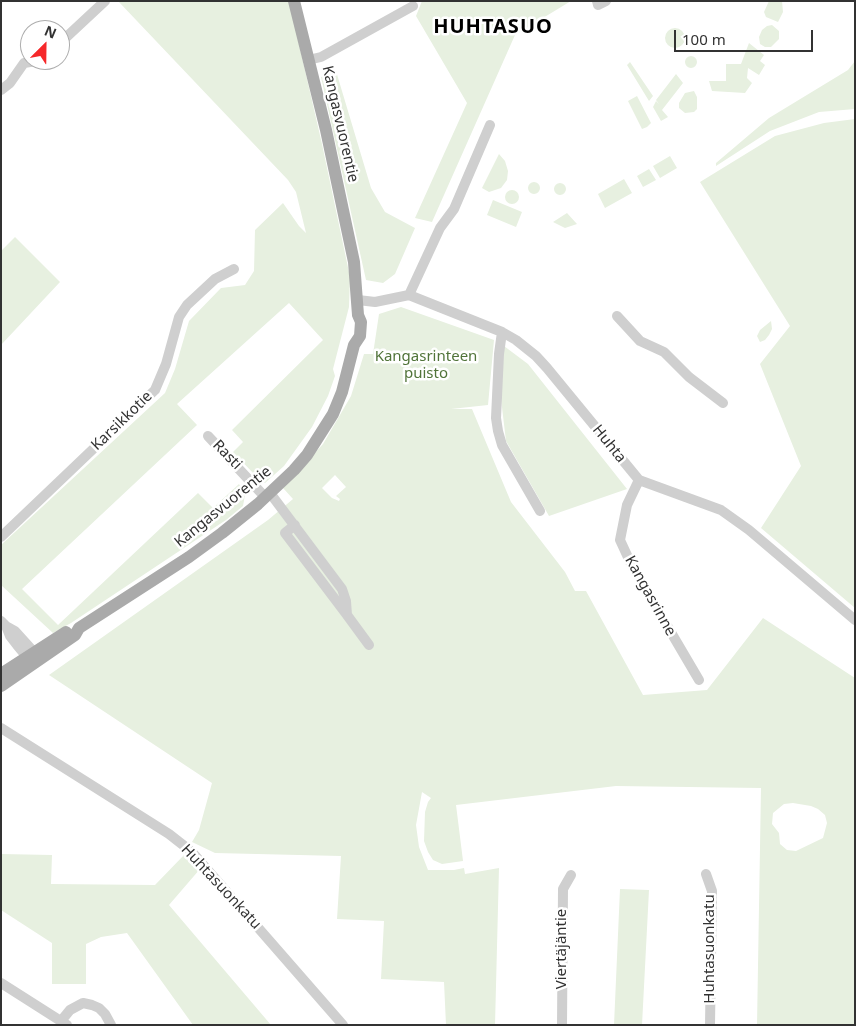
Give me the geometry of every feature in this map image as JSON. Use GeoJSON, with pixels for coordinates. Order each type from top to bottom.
{"type":"FeatureCollection","features":[{"type":"Feature","properties":{"kind":"main road","name":"Kangasvuorentie"},"geometry":{"type":"LineString","coordinates":[[1,674],[75,635],[79,628],[222,533],[268,495],[306,455],[333,414],[342,392],[354,345],[360,336],[361,322],[358,315],[354,262],[326,130],[294,1]]}},
{"type":"Feature","properties":{"kind":"main road","name":"Kangasvuorentie"},"geometry":{"type":"LineString","coordinates":[[1,686],[32,657]]}},
{"type":"Feature","properties":{"kind":"street"},"geometry":{"type":"LineString","coordinates":[[70,34],[105,1]]}},
{"type":"Feature","properties":{"kind":"street"},"geometry":{"type":"LineString","coordinates":[[598,1],[598,5],[606,1]]}},
{"type":"Feature","properties":{"kind":"street"},"geometry":{"type":"LineString","coordinates":[[308,60],[321,57],[413,6]]}},
{"type":"Feature","properties":{"kind":"street"},"geometry":{"type":"LineString","coordinates":[[1,90],[10,83],[20,69]]}},
{"type":"Feature","properties":{"kind":"street"},"geometry":{"type":"LineString","coordinates":[[358,300],[375,302],[409,296],[440,228],[454,209],[490,125]]}},
{"type":"Feature","properties":{"kind":"street","name":"Karsikkotie"},"geometry":{"type":"LineString","coordinates":[[1,537],[154,390],[166,364],[179,317],[187,305],[215,279],[234,269]]}},
{"type":"Feature","properties":{"kind":"street","name":"Huhta"},"geometry":{"type":"LineString","coordinates":[[409,296],[502,332],[516,340],[536,356],[639,480]]}},
{"type":"Feature","properties":{"kind":"street"},"geometry":{"type":"LineString","coordinates":[[617,316],[640,341],[664,352],[689,376],[723,403]]}},
{"type":"Feature","properties":{"kind":"street"},"geometry":{"type":"LineString","coordinates":[[502,332],[496,418],[498,431],[502,445],[540,511]]}},
{"type":"Feature","properties":{"kind":"street","name":"Rasti"},"geometry":{"type":"LineString","coordinates":[[208,436],[268,495],[295,525],[342,589],[346,601],[347,615],[369,645]]}},
{"type":"Feature","properties":{"kind":"street"},"geometry":{"type":"LineString","coordinates":[[639,480],[721,510],[749,530],[855,620]]}},
{"type":"Feature","properties":{"kind":"street","name":"Kangasrinne"},"geometry":{"type":"LineString","coordinates":[[639,480],[627,505],[620,540],[632,566],[699,680]]}},
{"type":"Feature","properties":{"kind":"street"},"geometry":{"type":"LineString","coordinates":[[3,626],[10,636],[32,657]]}},
{"type":"Feature","properties":{"kind":"street","name":"Huhtasuonkatu"},"geometry":{"type":"LineString","coordinates":[[1,728],[169,834],[192,852],[343,1025]]}},
{"type":"Feature","properties":{"kind":"street","name":"Huhtasuonkatu"},"geometry":{"type":"LineString","coordinates":[[706,874],[712,890],[710,1025]]}},
{"type":"Feature","properties":{"kind":"street","name":"Viertäjäntie"},"geometry":{"type":"LineString","coordinates":[[562,1025],[562,889],[572,875]]}},
{"type":"Feature","properties":{"kind":"street"},"geometry":{"type":"LineString","coordinates":[[1,983],[64,1023],[70,1010],[83,1003],[92,1004],[99,1008],[111,1025]]}},
{"type":"Feature","properties":{"kind":"green space"},"geometry":{"type":"Polygon","coordinates":[[[118,1],[289,1],[350,277],[349,307],[333,369],[335,376],[328,396],[312,427],[284,466],[265,483],[233,452],[243,442],[232,430],[323,340],[289,303],[177,404],[197,425],[22,589],[58,625],[198,493],[213,508],[239,484],[245,495],[243,506],[226,520],[53,633],[1,585],[1,545],[165,393],[175,369],[189,321],[221,288],[245,285],[254,271],[255,230],[283,203],[306,233],[296,192],[288,180],[118,1]]]}},
{"type":"Feature","properties":{"kind":"green space"},"geometry":{"type":"Polygon","coordinates":[[[422,1],[571,1],[515,35],[432,222],[415,218],[467,103],[416,16],[422,1]]]}},
{"type":"Feature","properties":{"kind":"green space"},"geometry":{"type":"Polygon","coordinates":[[[769,1],[782,1],[783,12],[778,22],[766,17],[764,12],[769,1]]]}},
{"type":"Feature","properties":{"kind":"green space"},"geometry":{"type":"Polygon","coordinates":[[[772,25],[779,31],[779,39],[771,47],[765,47],[760,44],[759,37],[762,30],[772,25]]]}},
{"type":"Feature","properties":{"kind":"green space"},"geometry":{"type":"Polygon","coordinates":[[[675,28],[682,31],[685,38],[682,45],[675,48],[668,45],[665,38],[668,31],[675,28]]]}},
{"type":"Feature","properties":{"kind":"green space"},"geometry":{"type":"Polygon","coordinates":[[[749,43],[764,55],[760,61],[765,65],[759,75],[748,68],[747,78],[752,83],[745,93],[712,91],[709,81],[726,81],[726,64],[741,64],[749,43]]]}},
{"type":"Feature","properties":{"kind":"green space"},"geometry":{"type":"Polygon","coordinates":[[[689,56],[693,56],[697,62],[693,68],[689,68],[685,64],[685,60],[689,56]]]}},
{"type":"Feature","properties":{"kind":"green space"},"geometry":{"type":"Polygon","coordinates":[[[855,61],[855,109],[819,112],[770,131],[716,166],[716,163],[769,118],[848,70],[855,61]]]}},
{"type":"Feature","properties":{"kind":"green space"},"geometry":{"type":"Polygon","coordinates":[[[630,62],[653,96],[649,101],[627,65],[630,62]]]}},
{"type":"Feature","properties":{"kind":"green space"},"geometry":{"type":"Polygon","coordinates":[[[336,71],[371,188],[385,212],[415,228],[395,274],[383,283],[366,280],[321,77],[336,71]]]}},
{"type":"Feature","properties":{"kind":"green space"},"geometry":{"type":"Polygon","coordinates":[[[676,74],[683,83],[662,110],[668,117],[661,121],[653,107],[656,101],[659,104],[656,100],[676,74]]]}},
{"type":"Feature","properties":{"kind":"green space"},"geometry":{"type":"Polygon","coordinates":[[[694,91],[697,97],[697,109],[694,112],[685,113],[679,108],[679,103],[685,93],[694,91]]]}},
{"type":"Feature","properties":{"kind":"green space"},"geometry":{"type":"Polygon","coordinates":[[[637,96],[651,123],[642,129],[628,101],[637,96]]]}},
{"type":"Feature","properties":{"kind":"green space"},"geometry":{"type":"Polygon","coordinates":[[[855,119],[855,608],[761,528],[801,466],[760,364],[790,326],[700,182],[775,136],[824,123],[855,119]]]}},
{"type":"Feature","properties":{"kind":"green space"},"geometry":{"type":"Polygon","coordinates":[[[499,154],[505,161],[508,171],[507,180],[501,188],[489,192],[482,188],[499,154]]]}},
{"type":"Feature","properties":{"kind":"green space"},"geometry":{"type":"Polygon","coordinates":[[[670,156],[677,168],[660,178],[653,166],[670,156]]]}},
{"type":"Feature","properties":{"kind":"green space"},"geometry":{"type":"Polygon","coordinates":[[[649,169],[656,180],[643,187],[637,176],[649,169]]]}},
{"type":"Feature","properties":{"kind":"green space"},"geometry":{"type":"Polygon","coordinates":[[[624,179],[632,193],[605,208],[598,194],[624,179]]]}},
{"type":"Feature","properties":{"kind":"green space"},"geometry":{"type":"Polygon","coordinates":[[[532,182],[536,182],[540,188],[536,194],[532,194],[528,190],[528,186],[532,182]]]}},
{"type":"Feature","properties":{"kind":"green space"},"geometry":{"type":"Polygon","coordinates":[[[560,183],[566,189],[560,195],[554,189],[560,183]]]}},
{"type":"Feature","properties":{"kind":"green space"},"geometry":{"type":"Polygon","coordinates":[[[512,190],[517,192],[519,197],[517,202],[512,204],[507,202],[505,197],[507,192],[512,190]]]}},
{"type":"Feature","properties":{"kind":"green space"},"geometry":{"type":"Polygon","coordinates":[[[493,200],[522,212],[516,227],[487,215],[493,200]]]}},
{"type":"Feature","properties":{"kind":"green space"},"geometry":{"type":"Polygon","coordinates":[[[567,213],[577,224],[565,228],[553,222],[567,213]]]}},
{"type":"Feature","properties":{"kind":"green space"},"geometry":{"type":"Polygon","coordinates":[[[15,237],[60,282],[1,345],[1,251],[15,237]]]}},
{"type":"Feature","properties":{"kind":"green space","name":"Kangasrinteen puisto"},"geometry":{"type":"Polygon","coordinates":[[[401,307],[494,340],[488,405],[451,409],[472,409],[511,502],[565,572],[575,591],[586,591],[643,695],[707,690],[763,618],[855,678],[855,1025],[757,1025],[761,788],[616,786],[456,805],[463,861],[442,864],[433,860],[424,841],[425,812],[431,798],[422,792],[416,825],[419,847],[428,870],[464,868],[465,874],[499,868],[495,1025],[446,1025],[444,982],[381,979],[384,921],[337,919],[341,856],[215,853],[192,842],[199,830],[212,783],[49,675],[268,520],[293,499],[283,488],[323,444],[351,396],[364,354],[373,354],[379,314],[401,307]],[[335,475],[322,488],[332,498],[339,501],[340,499],[336,496],[346,487],[335,475]],[[793,803],[784,804],[773,813],[772,824],[779,833],[780,844],[787,850],[796,851],[823,838],[827,823],[825,815],[818,809],[793,803]]]}},
{"type":"Feature","properties":{"kind":"green space"},"geometry":{"type":"Polygon","coordinates":[[[771,321],[772,329],[769,335],[760,342],[757,336],[760,330],[771,321]]]}},
{"type":"Feature","properties":{"kind":"green space"},"geometry":{"type":"Polygon","coordinates":[[[504,346],[528,364],[627,489],[549,516],[506,441],[501,399],[504,346]]]}},
{"type":"Feature","properties":{"kind":"green space"},"geometry":{"type":"Polygon","coordinates":[[[1,854],[52,855],[51,884],[155,885],[184,855],[200,869],[169,905],[271,1025],[193,1025],[127,933],[101,937],[86,944],[86,984],[52,984],[52,943],[1,910],[1,854]]]}},
{"type":"Feature","properties":{"kind":"green space"},"geometry":{"type":"Polygon","coordinates":[[[620,889],[649,890],[642,1025],[614,1025],[620,889]]]}},
{"type":"Feature","properties":{"kind":"district","name":"HUHTASUO"},"geometry":{"type":"Point","coordinates":[493,27]}}]}
